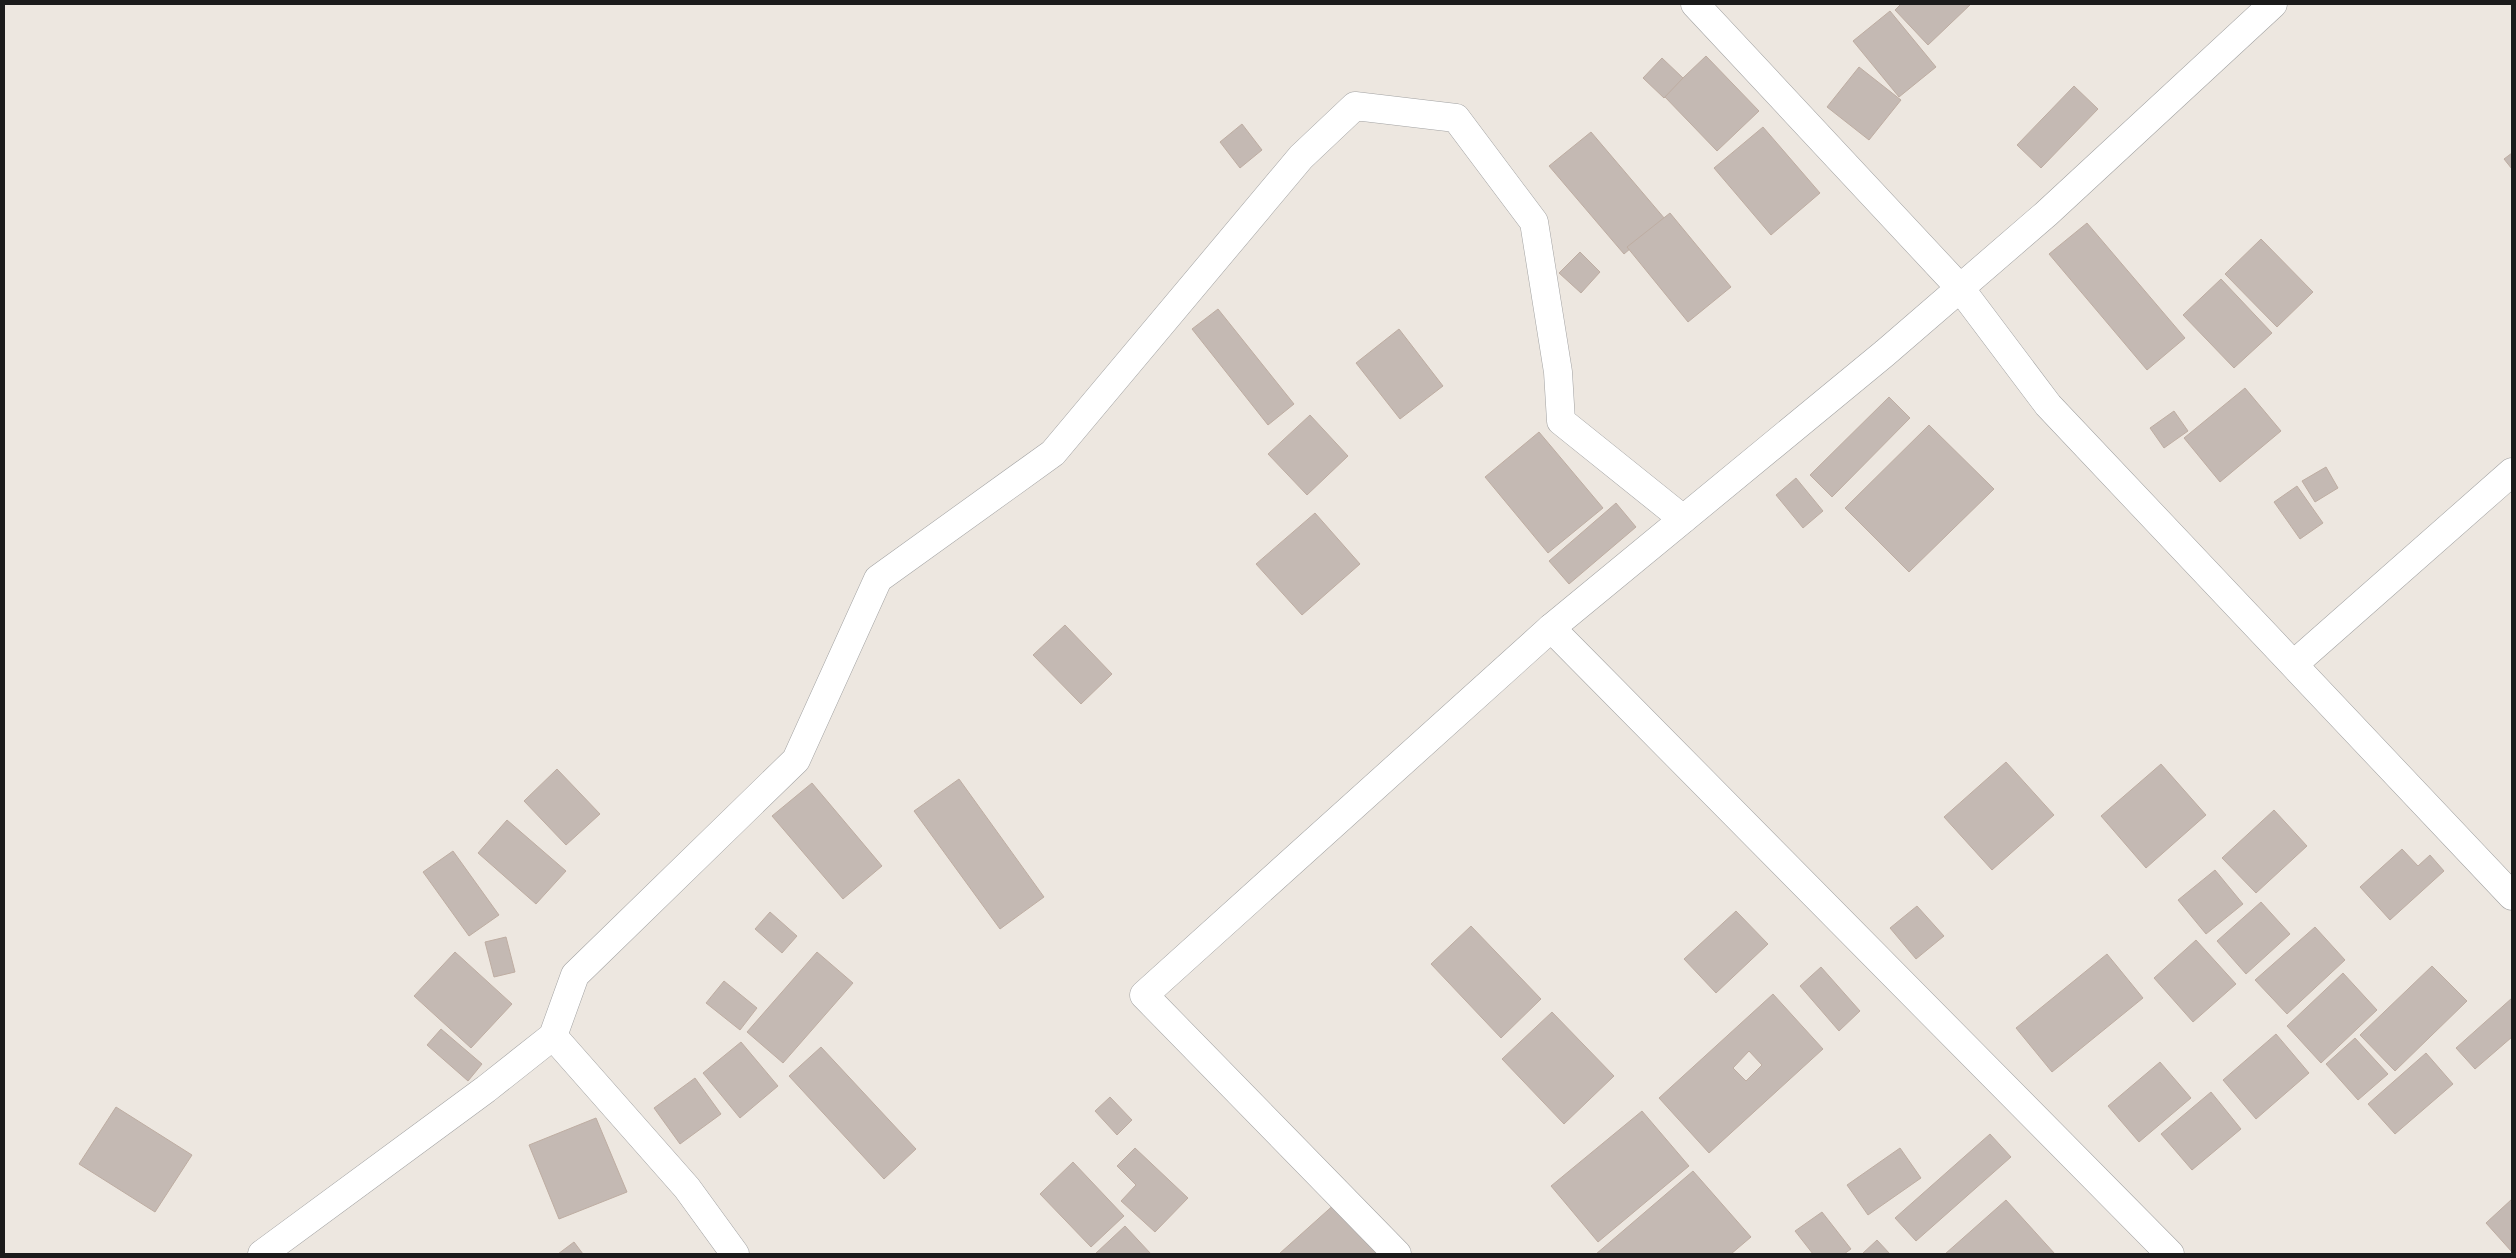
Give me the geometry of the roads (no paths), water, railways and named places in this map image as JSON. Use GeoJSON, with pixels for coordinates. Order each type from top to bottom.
{"type":"FeatureCollection","features":[{"type":"Feature","properties":{"kind":"street"},"geometry":{"type":"LineString","coordinates":[[1695,4],[1960,288],[2048,405],[2512,896]]}},
{"type":"Feature","properties":{"kind":"street"},"geometry":{"type":"LineString","coordinates":[[1398,1254],[1144,995],[1551,628],[1885,353],[2046,214],[2273,4]]}},
{"type":"Feature","properties":{"kind":"street"},"geometry":{"type":"LineString","coordinates":[[262,1254],[486,1089],[553,1036],[575,975],[796,760],[878,579],[1053,454],[1301,157],[1355,106],[1456,118],[1534,222],[1558,372],[1561,421],[1683,519]]}},
{"type":"Feature","properties":{"kind":"street"},"geometry":{"type":"LineString","coordinates":[[2294,664],[2512,472]]}},
{"type":"Feature","properties":{"kind":"street"},"geometry":{"type":"LineString","coordinates":[[1551,628],[2170,1254]]}},
{"type":"Feature","properties":{"kind":"street"},"geometry":{"type":"LineString","coordinates":[[553,1036],[687,1188],[735,1254]]}}]}
